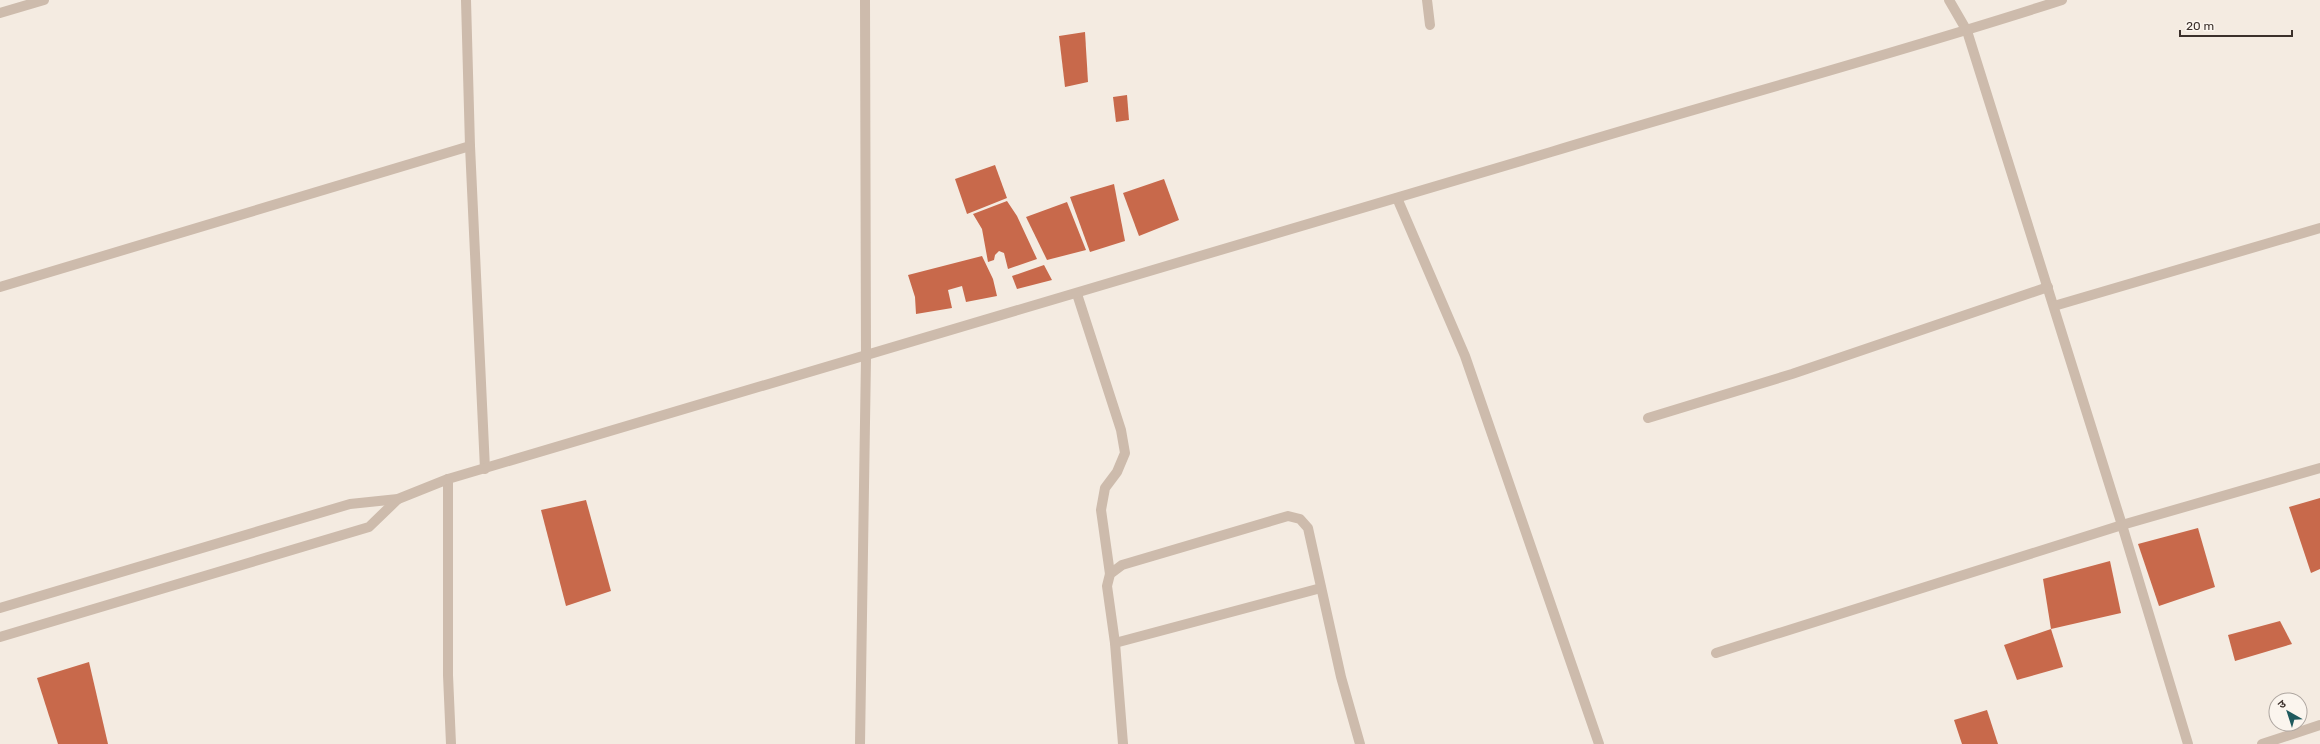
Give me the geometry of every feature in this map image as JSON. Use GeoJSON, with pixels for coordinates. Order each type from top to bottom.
{"type":"FeatureCollection","features":[{"type":"Feature","properties":{"kind":"street"},"geometry":{"type":"LineString","coordinates":[[0,13],[44,0]]}},
{"type":"Feature","properties":{"kind":"street"},"geometry":{"type":"LineString","coordinates":[[466,0],[470,146],[485,469]]}},
{"type":"Feature","properties":{"kind":"street"},"geometry":{"type":"LineString","coordinates":[[860,744],[866,358],[865,0]]}},
{"type":"Feature","properties":{"kind":"street"},"geometry":{"type":"LineString","coordinates":[[1427,0],[1430,25]]}},
{"type":"Feature","properties":{"kind":"street"},"geometry":{"type":"LineString","coordinates":[[1949,0],[1967,31],[2122,524],[2188,744]]}},
{"type":"Feature","properties":{"kind":"street"},"geometry":{"type":"LineString","coordinates":[[0,608],[350,504],[398,499],[448,479],[866,358],[1626,129],[1967,31],[2062,0]]}},
{"type":"Feature","properties":{"kind":"street"},"geometry":{"type":"LineString","coordinates":[[0,287],[470,146]]}},
{"type":"Feature","properties":{"kind":"street"},"geometry":{"type":"LineString","coordinates":[[1397,198],[1465,356],[1599,744]]}},
{"type":"Feature","properties":{"kind":"street"},"geometry":{"type":"LineString","coordinates":[[2054,306],[2320,228]]}},
{"type":"Feature","properties":{"kind":"street"},"geometry":{"type":"LineString","coordinates":[[1648,418],[1792,374],[2048,287]]}},
{"type":"Feature","properties":{"kind":"street"},"geometry":{"type":"LineString","coordinates":[[1077,294],[1121,430],[1125,453],[1118,472],[1105,488],[1101,510],[1110,574],[1107,586],[1115,643],[1123,744]]}},
{"type":"Feature","properties":{"kind":"street"},"geometry":{"type":"LineString","coordinates":[[1716,653],[2122,524],[2320,468]]}},
{"type":"Feature","properties":{"kind":"street"},"geometry":{"type":"LineString","coordinates":[[448,479],[448,675],[451,744]]}},
{"type":"Feature","properties":{"kind":"street"},"geometry":{"type":"LineString","coordinates":[[0,637],[369,527],[398,499]]}},
{"type":"Feature","properties":{"kind":"street"},"geometry":{"type":"LineString","coordinates":[[1110,574],[1122,564],[1288,516],[1300,519],[1308,528],[1341,677],[1360,744]]}},
{"type":"Feature","properties":{"kind":"street"},"geometry":{"type":"LineString","coordinates":[[1115,643],[1321,588]]}},
{"type":"Feature","properties":{"kind":"street"},"geometry":{"type":"LineString","coordinates":[[2262,744],[2320,725]]}},
{"type":"Feature","properties":{"kind":"building"},"geometry":{"type":"Polygon","coordinates":[[[1085,32],[1088,82],[1065,87],[1059,36],[1085,32]]]}},
{"type":"Feature","properties":{"kind":"building"},"geometry":{"type":"Polygon","coordinates":[[[1127,95],[1129,120],[1116,122],[1113,97],[1127,95]]]}},
{"type":"Feature","properties":{"kind":"building"},"geometry":{"type":"Polygon","coordinates":[[[995,165],[1007,198],[967,214],[955,179],[995,165]]]}},
{"type":"Feature","properties":{"kind":"building"},"geometry":{"type":"Polygon","coordinates":[[[1164,179],[1179,220],[1139,236],[1123,193],[1164,179]]]}},
{"type":"Feature","properties":{"kind":"building"},"geometry":{"type":"Polygon","coordinates":[[[1114,184],[1125,241],[1090,252],[1070,197],[1114,184]]]}},
{"type":"Feature","properties":{"kind":"building"},"geometry":{"type":"Polygon","coordinates":[[[1007,201],[1017,216],[1037,259],[1008,269],[1004,253],[999,251],[995,255],[994,260],[988,262],[982,229],[973,214],[1007,201]]]}},
{"type":"Feature","properties":{"kind":"building"},"geometry":{"type":"Polygon","coordinates":[[[1067,202],[1086,250],[1047,260],[1026,217],[1067,202]]]}},
{"type":"Feature","properties":{"kind":"building"},"geometry":{"type":"Polygon","coordinates":[[[982,256],[993,279],[997,296],[966,302],[962,286],[948,290],[952,308],[916,314],[915,297],[908,275],[982,256]]]}},
{"type":"Feature","properties":{"kind":"building"},"geometry":{"type":"Polygon","coordinates":[[[1044,265],[1052,280],[1017,289],[1012,276],[1044,265]]]}},
{"type":"Feature","properties":{"kind":"building"},"geometry":{"type":"Polygon","coordinates":[[[2320,498],[2320,569],[2311,573],[2289,507],[2320,498]]]}},
{"type":"Feature","properties":{"kind":"building"},"geometry":{"type":"Polygon","coordinates":[[[586,500],[611,591],[566,606],[541,510],[586,500]]]}},
{"type":"Feature","properties":{"kind":"building"},"geometry":{"type":"Polygon","coordinates":[[[2198,528],[2215,587],[2159,606],[2138,544],[2198,528]]]}},
{"type":"Feature","properties":{"kind":"building"},"geometry":{"type":"Polygon","coordinates":[[[2110,561],[2121,613],[2051,629],[2043,579],[2110,561]]]}},
{"type":"Feature","properties":{"kind":"building"},"geometry":{"type":"Polygon","coordinates":[[[2280,621],[2292,644],[2235,661],[2228,635],[2280,621]]]}},
{"type":"Feature","properties":{"kind":"building"},"geometry":{"type":"Polygon","coordinates":[[[2051,629],[2063,667],[2017,680],[2004,645],[2051,629]]]}},
{"type":"Feature","properties":{"kind":"building"},"geometry":{"type":"Polygon","coordinates":[[[89,662],[108,744],[58,744],[37,678],[89,662]]]}},
{"type":"Feature","properties":{"kind":"building"},"geometry":{"type":"Polygon","coordinates":[[[1987,710],[1998,744],[1962,744],[1954,720],[1987,710]]]}}]}
